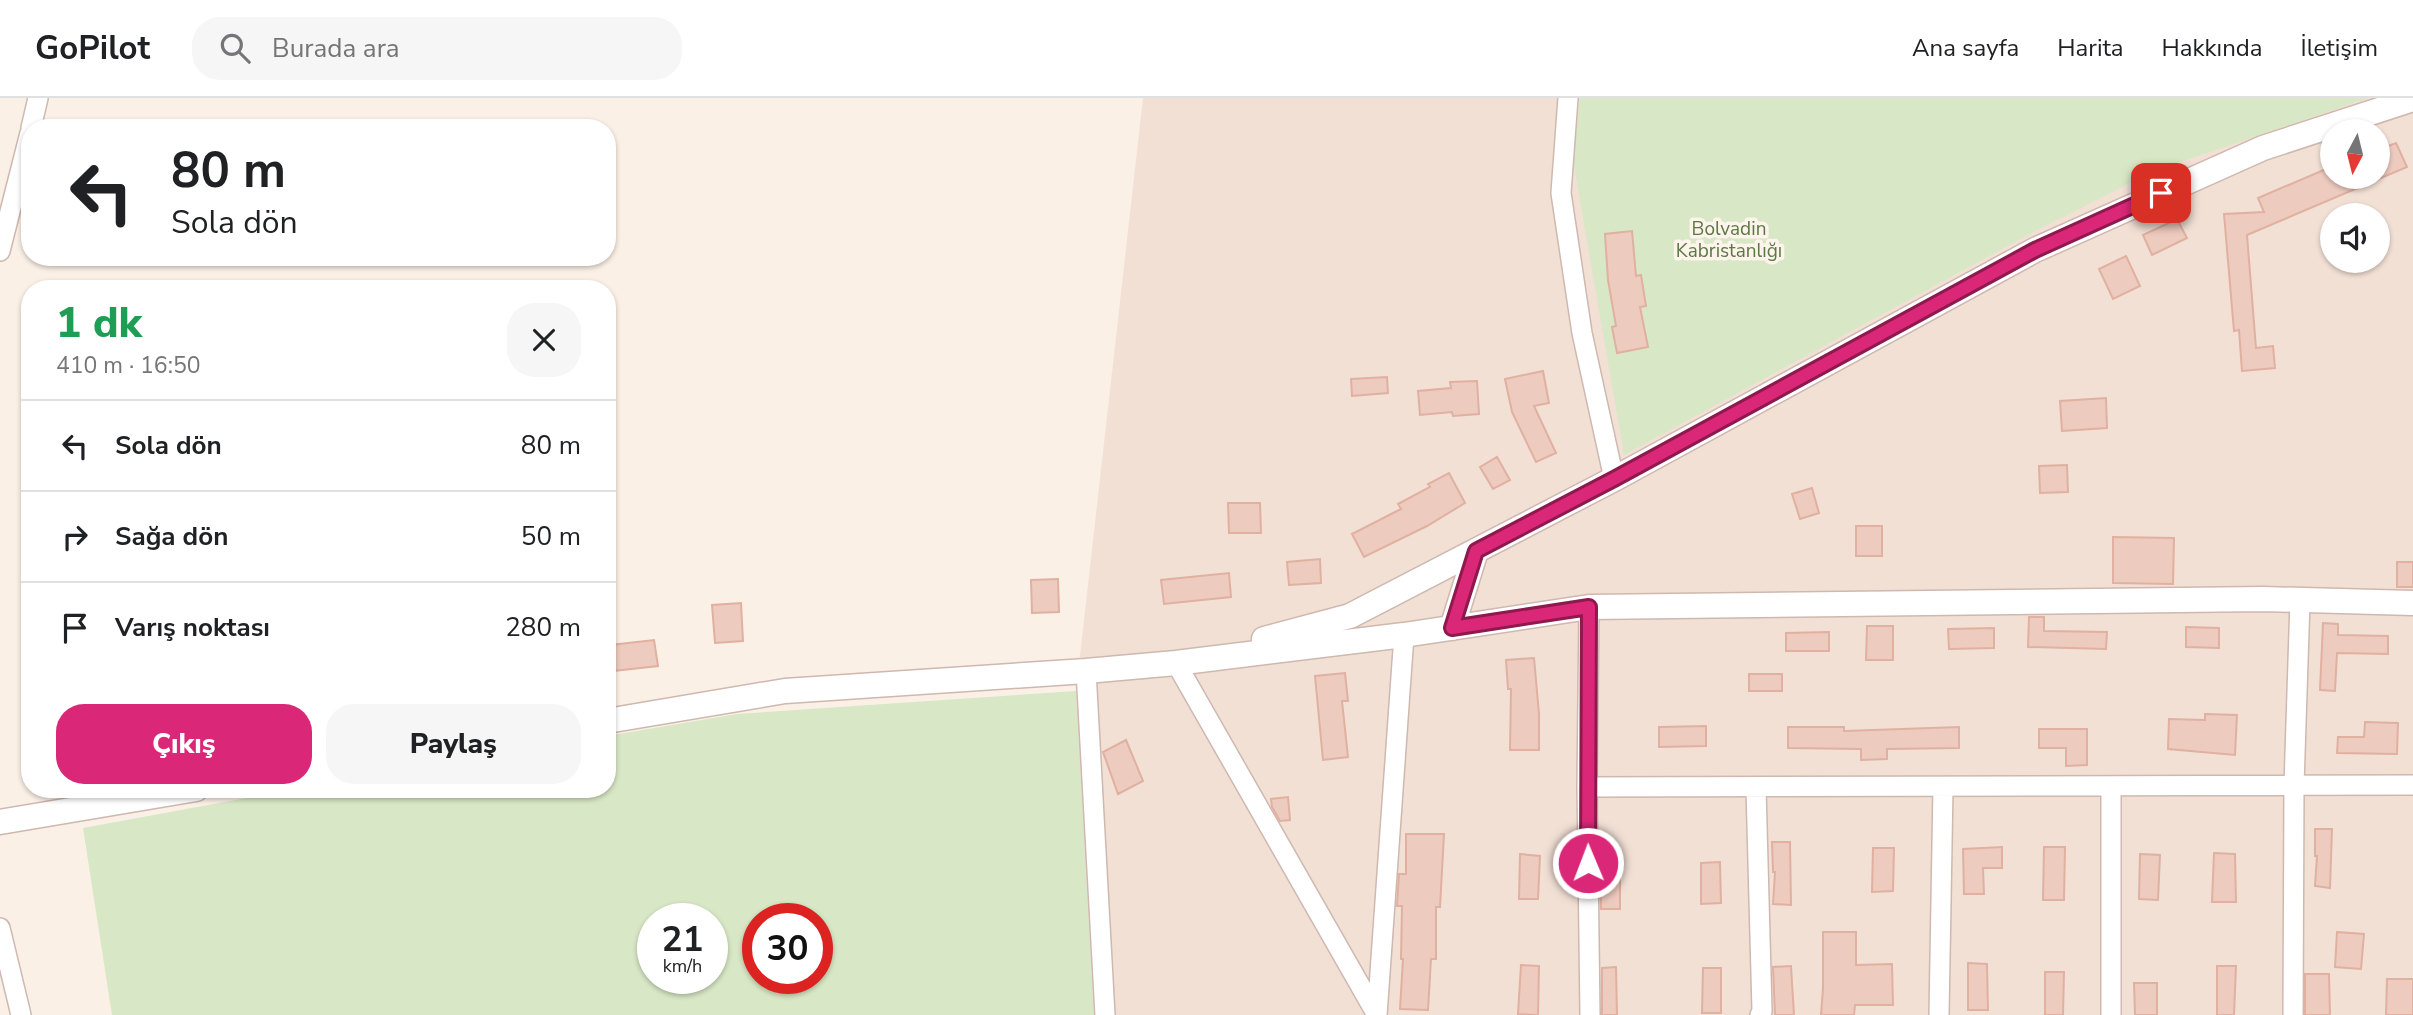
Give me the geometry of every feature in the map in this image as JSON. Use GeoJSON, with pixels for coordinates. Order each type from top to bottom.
{"type":"FeatureCollection","features":[{"type":"Feature","properties":{"kind":"street"},"geometry":{"type":"LineString","coordinates":[[33,119],[38,98]]}},
{"type":"Feature","properties":{"kind":"street"},"geometry":{"type":"LineString","coordinates":[[1568,98],[1561,193],[1582,333],[1614,479]]}},
{"type":"Feature","properties":{"kind":"street"},"geometry":{"type":"LineString","coordinates":[[1176,663],[1350,616],[1614,479],[2035,250],[2263,148],[2413,99]]}},
{"type":"Feature","properties":{"kind":"street"},"geometry":{"type":"LineString","coordinates":[[0,251],[21,166]]}},
{"type":"Feature","properties":{"kind":"street"},"geometry":{"type":"LineString","coordinates":[[1452,628],[1476,551]]}},
{"type":"Feature","properties":{"kind":"street"},"geometry":{"type":"LineString","coordinates":[[2293,1015],[2294,785],[2300,600]]}},
{"type":"Feature","properties":{"kind":"street"},"geometry":{"type":"LineString","coordinates":[[616,719],[785,691],[1176,663],[1404,635],[1589,607],[2300,600],[2413,603]]}},
{"type":"Feature","properties":{"kind":"street"},"geometry":{"type":"LineString","coordinates":[[1589,607],[1587,786],[1590,1015]]}},
{"type":"Feature","properties":{"kind":"street"},"geometry":{"type":"LineString","coordinates":[[1377,1015],[1404,635]]}},
{"type":"Feature","properties":{"kind":"street"},"geometry":{"type":"LineString","coordinates":[[1176,663],[1377,1015]]}},
{"type":"Feature","properties":{"kind":"street"},"geometry":{"type":"LineString","coordinates":[[1086,671],[1105,1015]]}},
{"type":"Feature","properties":{"kind":"street"},"geometry":{"type":"LineString","coordinates":[[1587,786],[1756,788],[2413,785]]}},
{"type":"Feature","properties":{"kind":"street"},"geometry":{"type":"LineString","coordinates":[[1939,1015],[1943,786]]}},
{"type":"Feature","properties":{"kind":"street"},"geometry":{"type":"LineString","coordinates":[[2110,1015],[2111,787]]}},
{"type":"Feature","properties":{"kind":"street"},"geometry":{"type":"LineString","coordinates":[[1756,788],[1760,1015]]}},
{"type":"Feature","properties":{"kind":"street"},"geometry":{"type":"LineString","coordinates":[[5,816],[132,798]]}},
{"type":"Feature","properties":{"kind":"street"},"geometry":{"type":"LineString","coordinates":[[0,928],[21,1015]]}},
{"type":"Feature","properties":{"kind":"shaded area"},"geometry":{"type":"Polygon","coordinates":[[[1143,98],[2413,98],[2413,1015],[1094,1015],[1076,691],[1143,98]]]}},
{"type":"Feature","properties":{"kind":"green space","name":"Bolvadin Kabristanlığı"},"geometry":{"type":"Polygon","coordinates":[[[1580,98],[2368,98],[2154,171],[2037,230],[1624,455],[1573,160],[1580,98]]]}},
{"type":"Feature","properties":{"kind":"green space"},"geometry":{"type":"Polygon","coordinates":[[[1076,691],[1094,1015],[112,1015],[83,828],[246,798],[616,798],[616,734],[737,714],[1076,691]]]}},
{"type":"Feature","properties":{"kind":"building"},"geometry":{"type":"Polygon","coordinates":[[[2396,143],[2407,167],[2390,174],[2390,145],[2396,143]]]}},
{"type":"Feature","properties":{"kind":"building"},"geometry":{"type":"Polygon","coordinates":[[[2320,172],[2320,189],[2355,189],[2247,235],[2256,348],[2273,346],[2275,368],[2242,371],[2239,330],[2234,331],[2224,214],[2264,212],[2258,198],[2320,172]]]}},
{"type":"Feature","properties":{"kind":"building"},"geometry":{"type":"Polygon","coordinates":[[[2177,219],[2187,238],[2152,255],[2143,235],[2177,219]]]}},
{"type":"Feature","properties":{"kind":"building"},"geometry":{"type":"Polygon","coordinates":[[[1632,231],[1636,276],[1641,275],[1646,306],[1640,307],[1648,347],[1617,353],[1612,327],[1616,326],[1608,280],[1605,234],[1632,231]]]}},
{"type":"Feature","properties":{"kind":"building"},"geometry":{"type":"Polygon","coordinates":[[[2126,256],[2140,286],[2113,299],[2099,269],[2126,256]]]}},
{"type":"Feature","properties":{"kind":"building"},"geometry":{"type":"Polygon","coordinates":[[[1543,371],[1549,403],[1534,406],[1556,453],[1536,462],[1512,412],[1505,379],[1543,371]]]}},
{"type":"Feature","properties":{"kind":"building"},"geometry":{"type":"Polygon","coordinates":[[[1387,377],[1388,393],[1352,396],[1351,379],[1387,377]]]}},
{"type":"Feature","properties":{"kind":"building"},"geometry":{"type":"Polygon","coordinates":[[[1477,381],[1479,414],[1453,416],[1452,412],[1420,415],[1418,391],[1451,388],[1450,382],[1477,381]]]}},
{"type":"Feature","properties":{"kind":"building"},"geometry":{"type":"Polygon","coordinates":[[[2106,398],[2107,428],[2062,431],[2060,401],[2106,398]]]}},
{"type":"Feature","properties":{"kind":"building"},"geometry":{"type":"Polygon","coordinates":[[[1497,457],[1510,480],[1493,489],[1480,467],[1497,457]]]}},
{"type":"Feature","properties":{"kind":"building"},"geometry":{"type":"Polygon","coordinates":[[[2067,465],[2068,492],[2040,493],[2039,466],[2067,465]]]}},
{"type":"Feature","properties":{"kind":"building"},"geometry":{"type":"Polygon","coordinates":[[[1449,473],[1465,503],[1427,526],[1364,557],[1352,534],[1401,509],[1398,504],[1449,473]]]}},
{"type":"Feature","properties":{"kind":"building"},"geometry":{"type":"Polygon","coordinates":[[[1812,488],[1819,513],[1800,519],[1792,494],[1812,488]]]}},
{"type":"Feature","properties":{"kind":"building"},"geometry":{"type":"Polygon","coordinates":[[[1228,503],[1260,503],[1261,533],[1229,533],[1228,503]]]}},
{"type":"Feature","properties":{"kind":"building"},"geometry":{"type":"Polygon","coordinates":[[[1856,526],[1882,526],[1882,556],[1856,556],[1856,526]]]}},
{"type":"Feature","properties":{"kind":"building"},"geometry":{"type":"Polygon","coordinates":[[[2113,537],[2174,538],[2173,584],[2113,583],[2113,537]]]}},
{"type":"Feature","properties":{"kind":"building"},"geometry":{"type":"Polygon","coordinates":[[[1320,559],[1321,583],[1289,585],[1287,562],[1320,559]]]}},
{"type":"Feature","properties":{"kind":"building"},"geometry":{"type":"Polygon","coordinates":[[[2397,562],[2413,562],[2413,587],[2397,587],[2397,562]]]}},
{"type":"Feature","properties":{"kind":"building"},"geometry":{"type":"Polygon","coordinates":[[[1229,573],[1231,597],[1164,604],[1161,580],[1229,573]]]}},
{"type":"Feature","properties":{"kind":"building"},"geometry":{"type":"Polygon","coordinates":[[[1058,579],[1059,612],[1032,613],[1031,580],[1058,579]]]}},
{"type":"Feature","properties":{"kind":"building"},"geometry":{"type":"Polygon","coordinates":[[[741,603],[743,641],[715,643],[712,605],[741,603]]]}},
{"type":"Feature","properties":{"kind":"building"},"geometry":{"type":"Polygon","coordinates":[[[2029,617],[2044,617],[2044,631],[2107,632],[2106,649],[2028,647],[2029,617]]]}},
{"type":"Feature","properties":{"kind":"building"},"geometry":{"type":"Polygon","coordinates":[[[2323,623],[2338,624],[2338,635],[2388,636],[2388,654],[2337,653],[2335,691],[2320,690],[2323,623]]]}},
{"type":"Feature","properties":{"kind":"building"},"geometry":{"type":"Polygon","coordinates":[[[1867,626],[1893,626],[1893,660],[1866,660],[1867,626]]]}},
{"type":"Feature","properties":{"kind":"building"},"geometry":{"type":"Polygon","coordinates":[[[2186,627],[2219,628],[2219,648],[2186,647],[2186,627]]]}},
{"type":"Feature","properties":{"kind":"building"},"geometry":{"type":"Polygon","coordinates":[[[1994,628],[1994,648],[1949,649],[1948,629],[1994,628]]]}},
{"type":"Feature","properties":{"kind":"building"},"geometry":{"type":"Polygon","coordinates":[[[1829,632],[1829,651],[1786,651],[1786,633],[1829,632]]]}},
{"type":"Feature","properties":{"kind":"building"},"geometry":{"type":"Polygon","coordinates":[[[654,640],[658,666],[616,671],[616,644],[654,640]]]}},
{"type":"Feature","properties":{"kind":"building"},"geometry":{"type":"Polygon","coordinates":[[[1534,658],[1539,750],[1510,750],[1511,689],[1508,689],[1506,660],[1534,658]]]}},
{"type":"Feature","properties":{"kind":"building"},"geometry":{"type":"Polygon","coordinates":[[[1345,673],[1348,701],[1342,701],[1348,757],[1323,760],[1315,676],[1345,673]]]}},
{"type":"Feature","properties":{"kind":"building"},"geometry":{"type":"Polygon","coordinates":[[[1749,674],[1782,674],[1782,691],[1749,691],[1749,674]]]}},
{"type":"Feature","properties":{"kind":"building"},"geometry":{"type":"Polygon","coordinates":[[[2205,714],[2237,715],[2235,755],[2168,749],[2169,719],[2205,720],[2205,714]]]}},
{"type":"Feature","properties":{"kind":"building"},"geometry":{"type":"Polygon","coordinates":[[[2365,722],[2398,723],[2397,754],[2337,753],[2338,737],[2364,737],[2365,722]]]}},
{"type":"Feature","properties":{"kind":"building"},"geometry":{"type":"Polygon","coordinates":[[[1706,726],[1706,746],[1659,747],[1659,727],[1706,726]]]}},
{"type":"Feature","properties":{"kind":"building"},"geometry":{"type":"Polygon","coordinates":[[[1788,727],[1844,727],[1844,731],[1959,727],[1959,748],[1887,749],[1887,759],[1861,760],[1861,749],[1788,748],[1788,727]]]}},
{"type":"Feature","properties":{"kind":"building"},"geometry":{"type":"Polygon","coordinates":[[[2039,729],[2087,729],[2087,765],[2066,766],[2066,748],[2039,748],[2039,729]]]}},
{"type":"Feature","properties":{"kind":"building"},"geometry":{"type":"Polygon","coordinates":[[[1126,740],[1143,781],[1118,794],[1103,752],[1126,740]]]}},
{"type":"Feature","properties":{"kind":"building"},"geometry":{"type":"Polygon","coordinates":[[[1288,797],[1290,820],[1280,821],[1272,807],[1271,799],[1288,797]]]}},
{"type":"Feature","properties":{"kind":"building"},"geometry":{"type":"Polygon","coordinates":[[[2315,829],[2332,829],[2330,888],[2315,886],[2315,829]]]}},
{"type":"Feature","properties":{"kind":"building"},"geometry":{"type":"Polygon","coordinates":[[[1406,834],[1444,834],[1440,907],[1436,907],[1436,959],[1431,959],[1428,1010],[1400,1009],[1402,906],[1397,906],[1399,874],[1406,874],[1406,834]]]}},
{"type":"Feature","properties":{"kind":"building"},"geometry":{"type":"Polygon","coordinates":[[[1772,842],[1790,842],[1791,905],[1773,904],[1775,872],[1772,842]]]}},
{"type":"Feature","properties":{"kind":"building"},"geometry":{"type":"Polygon","coordinates":[[[2002,847],[2002,868],[1983,868],[1984,894],[1964,894],[1963,849],[2002,847]]]}},
{"type":"Feature","properties":{"kind":"building"},"geometry":{"type":"Polygon","coordinates":[[[2044,847],[2065,847],[2064,900],[2043,900],[2044,847]]]}},
{"type":"Feature","properties":{"kind":"building"},"geometry":{"type":"Polygon","coordinates":[[[1873,848],[1894,848],[1893,891],[1872,892],[1873,848]]]}},
{"type":"Feature","properties":{"kind":"building"},"geometry":{"type":"Polygon","coordinates":[[[2214,853],[2235,854],[2236,902],[2212,902],[2214,853]]]}},
{"type":"Feature","properties":{"kind":"building"},"geometry":{"type":"Polygon","coordinates":[[[1520,854],[1540,856],[1538,899],[1519,899],[1520,854]]]}},
{"type":"Feature","properties":{"kind":"building"},"geometry":{"type":"Polygon","coordinates":[[[2140,854],[2160,855],[2158,900],[2139,899],[2140,854]]]}},
{"type":"Feature","properties":{"kind":"building"},"geometry":{"type":"Polygon","coordinates":[[[1720,862],[1721,903],[1701,904],[1701,863],[1720,862]]]}},
{"type":"Feature","properties":{"kind":"building"},"geometry":{"type":"Polygon","coordinates":[[[1600,863],[1620,863],[1620,909],[1601,909],[1600,863]]]}},
{"type":"Feature","properties":{"kind":"building"},"geometry":{"type":"Polygon","coordinates":[[[1823,932],[1856,932],[1856,965],[1892,964],[1893,1005],[1855,1005],[1854,1015],[1821,1015],[1823,932]]]}},
{"type":"Feature","properties":{"kind":"building"},"geometry":{"type":"Polygon","coordinates":[[[2337,932],[2364,934],[2361,969],[2335,967],[2337,932]]]}},
{"type":"Feature","properties":{"kind":"building"},"geometry":{"type":"Polygon","coordinates":[[[1968,963],[1987,964],[1988,1010],[1968,1010],[1968,963]]]}},
{"type":"Feature","properties":{"kind":"building"},"geometry":{"type":"Polygon","coordinates":[[[1521,965],[1539,966],[1538,1015],[1518,1014],[1521,965]]]}},
{"type":"Feature","properties":{"kind":"building"},"geometry":{"type":"Polygon","coordinates":[[[1791,966],[1794,1015],[1775,1015],[1773,967],[1791,966]]]}},
{"type":"Feature","properties":{"kind":"building"},"geometry":{"type":"Polygon","coordinates":[[[2217,966],[2236,966],[2234,1015],[2217,1015],[2217,966]]]}},
{"type":"Feature","properties":{"kind":"building"},"geometry":{"type":"Polygon","coordinates":[[[1616,967],[1617,1015],[1602,1015],[1602,968],[1616,967]]]}},
{"type":"Feature","properties":{"kind":"building"},"geometry":{"type":"Polygon","coordinates":[[[1703,968],[1721,968],[1721,1013],[1702,1013],[1703,968]]]}},
{"type":"Feature","properties":{"kind":"building"},"geometry":{"type":"Polygon","coordinates":[[[2045,972],[2064,972],[2063,1015],[2045,1015],[2045,972]]]}},
{"type":"Feature","properties":{"kind":"building"},"geometry":{"type":"Polygon","coordinates":[[[2305,974],[2329,974],[2330,1015],[2305,1015],[2305,974]]]}},
{"type":"Feature","properties":{"kind":"building"},"geometry":{"type":"Polygon","coordinates":[[[2387,979],[2413,979],[2413,1015],[2386,1015],[2387,979]]]}},
{"type":"Feature","properties":{"kind":"building"},"geometry":{"type":"Polygon","coordinates":[[[2134,983],[2157,983],[2157,1015],[2135,1015],[2134,983]]]}},
{"type":"Feature","properties":{"kind":"route"},"geometry":{"type":"LineString","coordinates":[[1588,863],[1589,607],[1452,628],[1476,551],[2035,250],[2161,193]]}}]}
